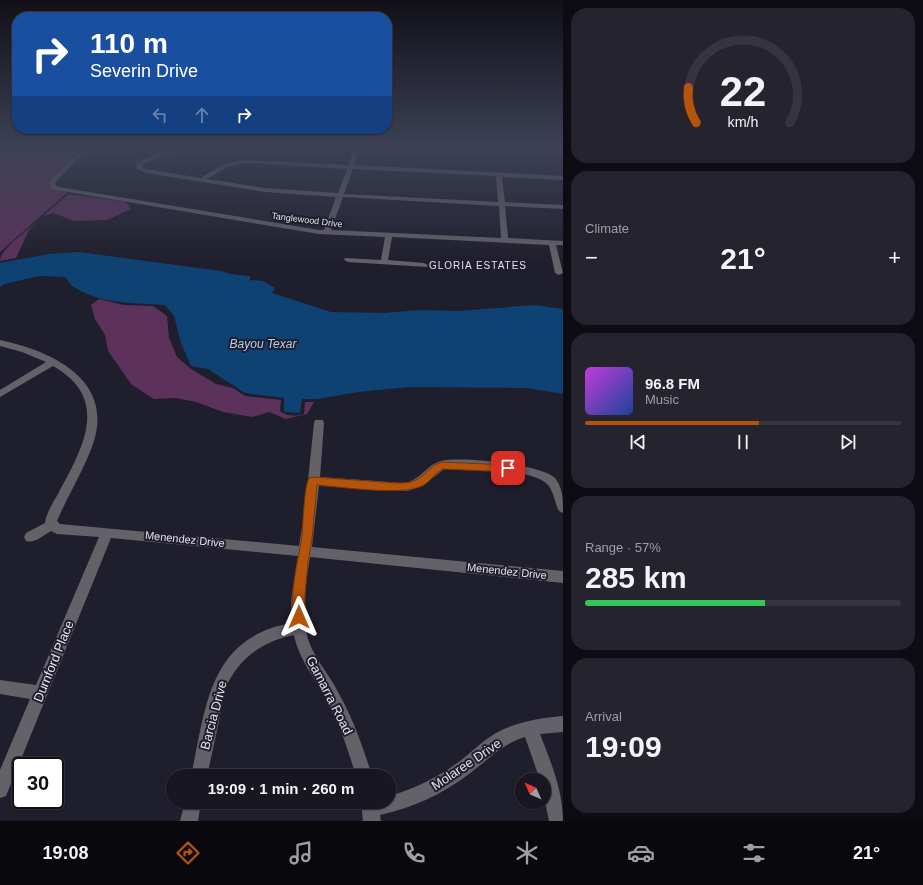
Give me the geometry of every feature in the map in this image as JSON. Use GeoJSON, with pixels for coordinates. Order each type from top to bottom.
{"type":"FeatureCollection","features":[{"type":"Feature","properties":{"kind":"street","name":"Tanglewood Drive"},"geometry":{"type":"LineString","coordinates":[[54,187],[255,222],[327,232],[563,243]]}},
{"type":"Feature","properties":{"kind":"street"},"geometry":{"type":"LineString","coordinates":[[254,187],[280,191],[342,195],[563,207]]}},
{"type":"Feature","properties":{"kind":"street"},"geometry":{"type":"LineString","coordinates":[[327,232],[344,187]]}},
{"type":"Feature","properties":{"kind":"street"},"geometry":{"type":"LineString","coordinates":[[500,187],[506,240]]}},
{"type":"Feature","properties":{"kind":"street"},"geometry":{"type":"LineString","coordinates":[[384,262],[389,234]]}},
{"type":"Feature","properties":{"kind":"street"},"geometry":{"type":"LineString","coordinates":[[552,242],[559,273]]}},
{"type":"Feature","properties":{"kind":"street"},"geometry":{"type":"LineString","coordinates":[[348,260],[424,265]]}},
{"type":"Feature","properties":{"kind":"street"},"geometry":{"type":"LineString","coordinates":[[0,343],[24,349],[54,362],[69,372],[83,386],[92,404],[94,418],[88,443],[52,518],[52,525],[30,537]]}},
{"type":"Feature","properties":{"kind":"street"},"geometry":{"type":"LineString","coordinates":[[0,394],[54,362]]}},
{"type":"Feature","properties":{"kind":"street","name":"Gamarra Road"},"geometry":{"type":"LineString","coordinates":[[319,423],[299,594],[299,628],[302,640],[308,653],[345,722],[362,769]]}},
{"type":"Feature","properties":{"kind":"street"},"geometry":{"type":"LineString","coordinates":[[313,481],[396,487],[411,486],[419,483],[432,471],[442,465],[522,469],[537,473],[550,481],[558,492],[563,508]]}},
{"type":"Feature","properties":{"kind":"street","name":"Menendez Drive"},"geometry":{"type":"LineString","coordinates":[[52,525],[57,529],[304,551],[563,577]]}},
{"type":"Feature","properties":{"kind":"street","name":"Durnford Place"},"geometry":{"type":"LineString","coordinates":[[0,790],[107,533]]}},
{"type":"Feature","properties":{"kind":"street","name":"Barcia Drive"},"geometry":{"type":"LineString","coordinates":[[201,769],[218,690],[223,676],[234,660],[246,648],[259,639],[284,630],[299,628]]}},
{"type":"Feature","properties":{"kind":"street"},"geometry":{"type":"LineString","coordinates":[[0,687],[40,693]]}},
{"type":"Feature","properties":{"kind":"street","name":"Molaree Drive"},"geometry":{"type":"LineString","coordinates":[[370,811],[408,799],[434,787],[460,772],[494,744],[511,734],[530,728],[563,724]]}},
{"type":"Feature","properties":{"kind":"street"},"geometry":{"type":"LineString","coordinates":[[530,728],[546,772],[558,821]]}},
{"type":"Feature","properties":{"kind":"street"},"geometry":{"type":"LineString","coordinates":[[189,821],[192,809]]}},
{"type":"Feature","properties":{"kind":"shaded area"},"geometry":{"type":"Polygon","coordinates":[[[0,187],[59,187],[69,191],[0,252],[0,187]]]}},
{"type":"Feature","properties":{"kind":"shaded area"},"geometry":{"type":"Polygon","coordinates":[[[69,194],[126,202],[131,209],[107,220],[74,221],[54,213],[43,216],[69,194]]]}},
{"type":"Feature","properties":{"kind":"shaded area"},"geometry":{"type":"Polygon","coordinates":[[[38,221],[29,230],[16,258],[0,261],[1,256],[9,245],[38,221]]]}},
{"type":"Feature","properties":{"kind":"shaded area"},"geometry":{"type":"Polygon","coordinates":[[[99,299],[124,305],[153,306],[167,316],[169,338],[177,357],[191,369],[216,384],[233,388],[245,396],[281,400],[280,411],[291,416],[304,414],[305,402],[314,402],[307,414],[286,419],[269,412],[252,417],[223,412],[196,402],[176,398],[154,399],[131,384],[108,351],[105,335],[95,319],[91,305],[99,299]]]}},
{"type":"Feature","properties":{"kind":"water","name":"Bayou Texar"},"geometry":{"type":"Polygon","coordinates":[[[79,252],[250,276],[250,280],[263,281],[275,288],[272,293],[331,312],[384,313],[421,310],[458,311],[534,305],[563,309],[563,394],[527,388],[410,387],[358,392],[317,399],[302,399],[300,413],[284,412],[284,398],[245,393],[208,369],[191,366],[181,343],[174,316],[165,305],[119,302],[96,297],[74,287],[65,277],[39,276],[4,284],[0,287],[0,263],[49,254],[79,252]]]}},
{"type":"Feature","properties":{"kind":"district","name":"GLORIA ESTATES"},"geometry":{"type":"Point","coordinates":[478,265]}},
{"type":"Feature","properties":{"kind":"route"},"geometry":{"type":"LineString","coordinates":[[299,617],[299,594],[302,562],[307,539],[313,481],[396,487],[411,486],[419,483],[432,471],[442,465],[508,468]]}}]}
